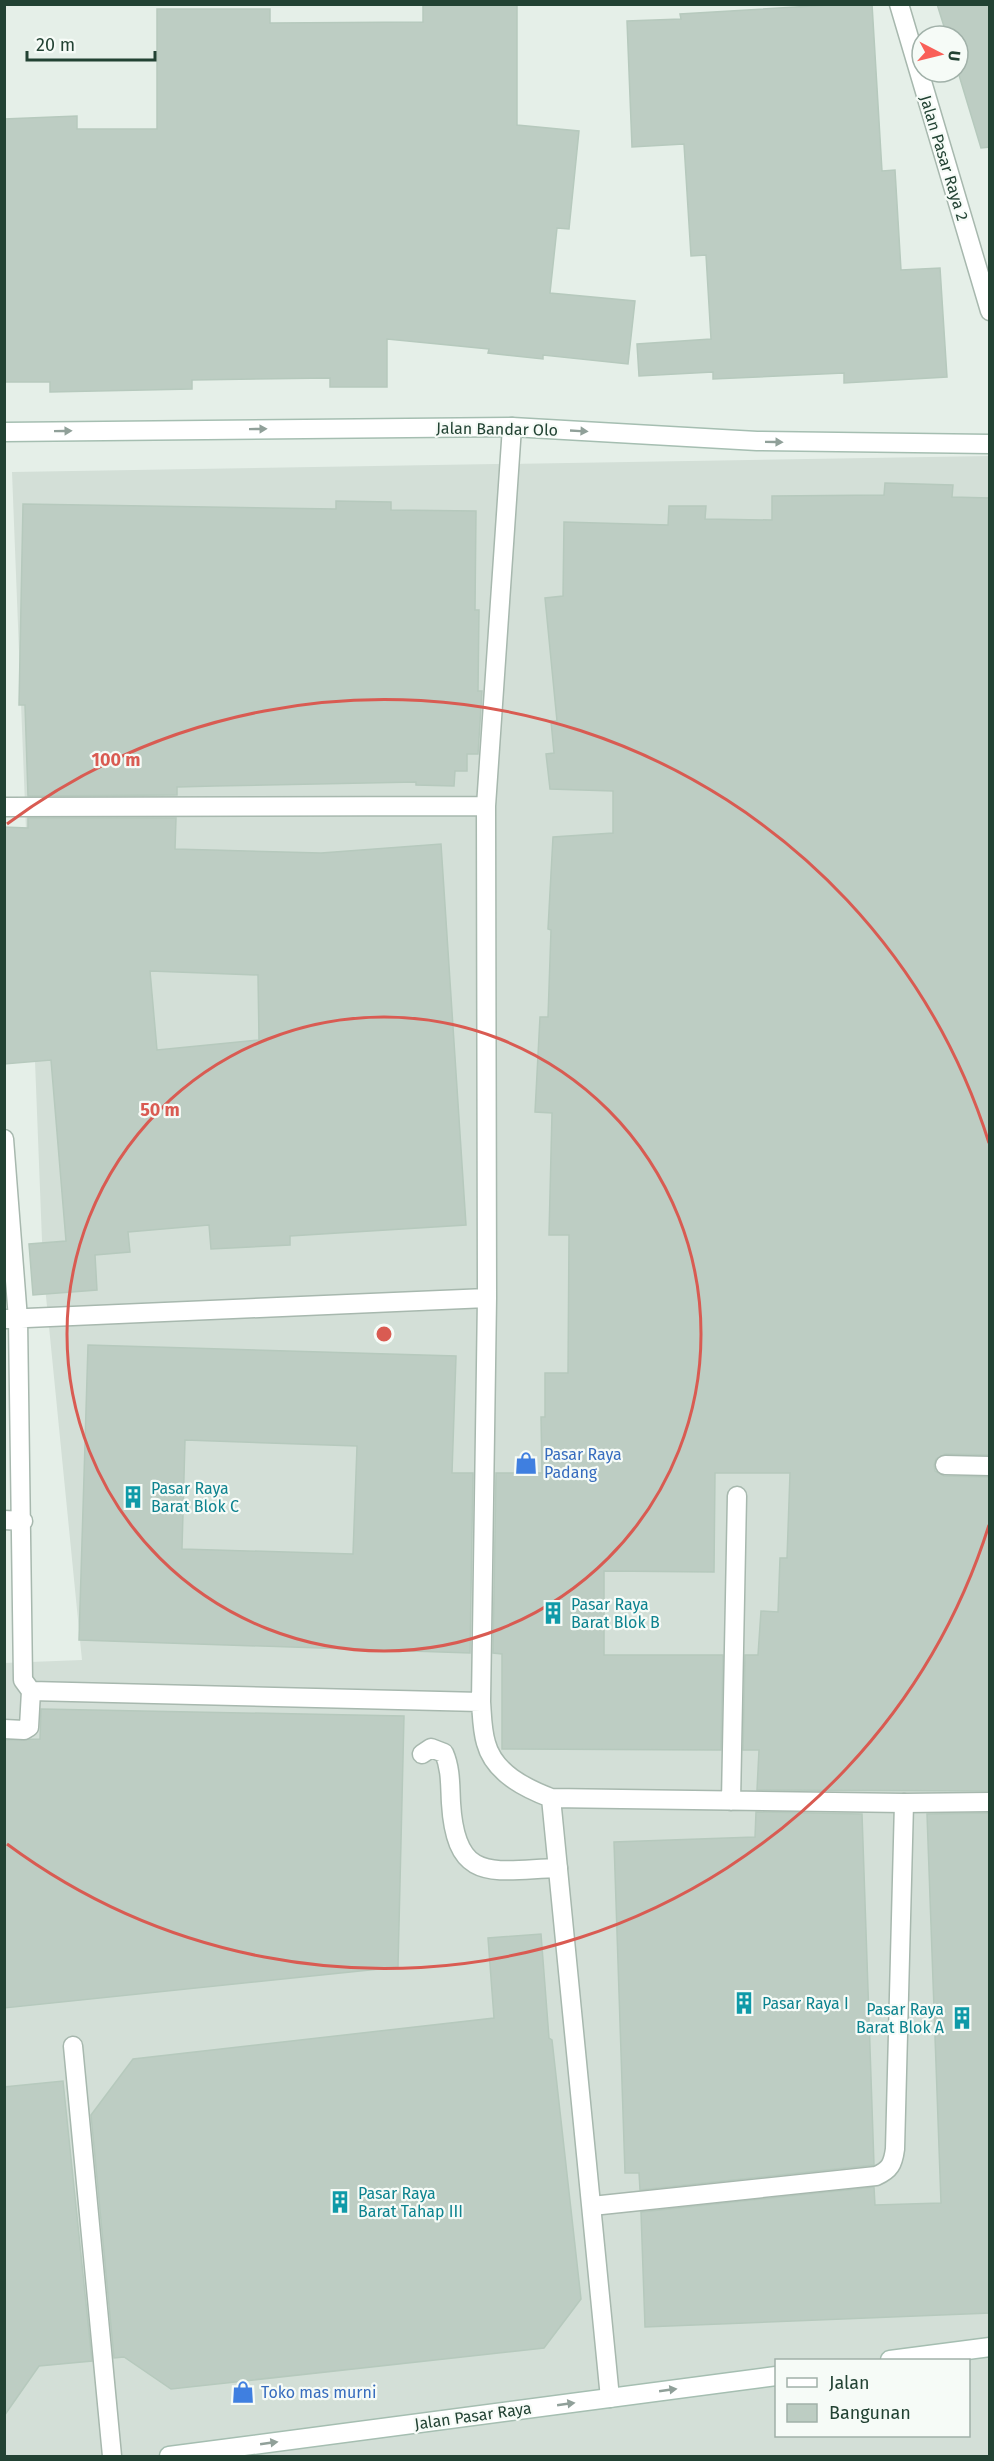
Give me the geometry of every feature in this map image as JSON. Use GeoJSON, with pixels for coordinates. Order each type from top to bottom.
{"type":"FeatureCollection","features":[{"type":"Feature","properties":{"kind":"street","name":"Jalan Pasar Raya 2"},"geometry":{"type":"LineString","coordinates":[[899,4],[990,311]]}},
{"type":"Feature","properties":{"kind":"street","name":"Jalan Bandar Olo"},"geometry":{"type":"LineString","coordinates":[[4,432],[512,427],[757,441],[990,444]]}},
{"type":"Feature","properties":{"kind":"street"},"geometry":{"type":"LineString","coordinates":[[512,427],[486,806],[487,1298],[481,1702],[486,1744],[498,1767],[528,1788],[551,1798],[990,1802]]}},
{"type":"Feature","properties":{"kind":"street"},"geometry":{"type":"LineString","coordinates":[[4,807],[486,806]]}},
{"type":"Feature","properties":{"kind":"street"},"geometry":{"type":"LineString","coordinates":[[4,1139],[11,1319],[14,1521],[23,1680],[32,1690],[481,1702]]}},
{"type":"Feature","properties":{"kind":"street"},"geometry":{"type":"LineString","coordinates":[[11,1319],[487,1298]]}},
{"type":"Feature","properties":{"kind":"street"},"geometry":{"type":"LineString","coordinates":[[945,1465],[990,1466]]}},
{"type":"Feature","properties":{"kind":"street"},"geometry":{"type":"LineString","coordinates":[[731,1801],[737,1496]]}},
{"type":"Feature","properties":{"kind":"street"},"geometry":{"type":"LineString","coordinates":[[4,1729],[24,1730],[29,1727],[32,1690]]}},
{"type":"Feature","properties":{"kind":"street"},"geometry":{"type":"LineString","coordinates":[[422,1754],[431,1748],[444,1753],[449,1765],[453,1832],[463,1855],[469,1861],[476,1866],[494,1870],[558,1868]]}},
{"type":"Feature","properties":{"kind":"street"},"geometry":{"type":"LineString","coordinates":[[551,1798],[610,2398]]}},
{"type":"Feature","properties":{"kind":"street"},"geometry":{"type":"LineString","coordinates":[[591,2206],[876,2176],[888,2171],[893,2162],[895,2149],[904,1803]]}},
{"type":"Feature","properties":{"kind":"street"},"geometry":{"type":"LineString","coordinates":[[73,2046],[112,2457]]}},
{"type":"Feature","properties":{"kind":"street"},"geometry":{"type":"LineString","coordinates":[[904,2359],[990,2347]]}},
{"type":"Feature","properties":{"kind":"street","name":"Jalan Pasar Raya"},"geometry":{"type":"LineString","coordinates":[[170,2457],[775,2376]]}},
{"type":"Feature","properties":{"kind":"shaded area","name":"Pasar Raya Padang"},"geometry":{"type":"Polygon","coordinates":[[[989,456],[989,2456],[5,2456],[4,1663],[82,1660],[43,1266],[12,472],[989,456]]]}},
{"type":"Feature","properties":{"kind":"building"},"geometry":{"type":"Polygon","coordinates":[[[423,4],[517,4],[517,125],[579,131],[569,229],[557,228],[550,293],[635,301],[628,364],[543,355],[543,359],[488,353],[489,349],[387,339],[387,387],[330,387],[330,378],[192,380],[192,389],[50,392],[50,382],[4,382],[4,119],[77,116],[77,129],[157,129],[157,9],[270,9],[270,23],[423,22],[423,4]]]}},
{"type":"Feature","properties":{"kind":"building"},"geometry":{"type":"Polygon","coordinates":[[[872,4],[882,171],[895,170],[901,270],[940,268],[947,377],[844,383],[844,373],[713,379],[713,372],[639,376],[637,344],[711,339],[706,255],[691,256],[684,144],[632,147],[627,21],[681,19],[680,14],[872,4]]]}},
{"type":"Feature","properties":{"kind":"building"},"geometry":{"type":"Polygon","coordinates":[[[937,4],[990,4],[990,147],[981,148],[962,84],[970,84],[970,24],[943,24],[937,4]]]}},
{"type":"Feature","properties":{"kind":"building"},"geometry":{"type":"Polygon","coordinates":[[[885,483],[953,485],[952,497],[990,498],[990,1455],[945,1454],[936,1459],[934,1465],[935,1471],[944,1476],[990,1477],[990,1791],[757,1790],[759,1750],[743,1750],[745,1655],[758,1655],[761,1611],[778,1612],[780,1558],[787,1558],[790,1473],[715,1473],[714,1572],[604,1571],[604,1655],[723,1655],[721,1750],[502,1749],[502,1654],[493,1653],[496,1473],[542,1473],[541,1417],[545,1417],[545,1373],[568,1373],[569,1235],[549,1235],[552,1113],[535,1112],[540,1017],[548,1017],[551,930],[548,929],[553,837],[613,833],[613,791],[550,789],[546,754],[554,753],[551,721],[557,721],[545,598],[563,596],[564,522],[668,525],[669,506],[706,506],[705,519],[772,520],[772,496],[884,495],[885,483]]]}},
{"type":"Feature","properties":{"kind":"building"},"geometry":{"type":"Polygon","coordinates":[[[336,501],[391,502],[391,510],[476,511],[475,610],[479,610],[478,691],[482,691],[478,754],[467,754],[467,771],[455,771],[454,786],[416,785],[416,782],[215,786],[177,787],[177,795],[28,796],[25,705],[19,705],[23,504],[336,509],[336,501]]]}},
{"type":"Feature","properties":{"kind":"building"},"geometry":{"type":"Polygon","coordinates":[[[28,818],[176,818],[175,849],[321,853],[441,844],[466,1225],[290,1236],[290,1245],[211,1249],[209,1225],[128,1232],[130,1252],[95,1255],[97,1290],[33,1295],[29,1244],[66,1241],[51,1060],[4,1064],[4,827],[28,828],[28,818]],[[150,971],[157,1050],[259,1040],[258,975],[150,971]]]}},
{"type":"Feature","properties":{"kind":"building","name":"Pasar Raya Barat Blok C"},"geometry":{"type":"Polygon","coordinates":[[[88,1345],[456,1356],[452,1473],[473,1473],[470,1653],[79,1640],[88,1345]],[[185,1440],[182,1549],[353,1554],[357,1446],[185,1440]]]}},
{"type":"Feature","properties":{"kind":"building"},"geometry":{"type":"Polygon","coordinates":[[[41,1709],[404,1716],[398,1967],[4,2008],[4,1740],[40,1739],[41,1709]]]}},
{"type":"Feature","properties":{"kind":"building","name":"Pasar Raya I"},"geometry":{"type":"Polygon","coordinates":[[[756,1812],[862,1814],[874,2165],[640,2190],[639,2173],[625,2173],[614,1842],[755,1837],[756,1812]]]}},
{"type":"Feature","properties":{"kind":"building","name":"Pasar Raya Barat Blok A"},"geometry":{"type":"Polygon","coordinates":[[[990,1813],[990,2313],[645,2327],[641,2212],[874,2187],[875,2205],[941,2203],[927,1814],[990,1813]]]}},
{"type":"Feature","properties":{"kind":"building","name":"Pasar Raya Barat Tahap III"},"geometry":{"type":"Polygon","coordinates":[[[541,1934],[549,2038],[552,2040],[581,2299],[544,2348],[171,2389],[124,2357],[114,2358],[91,2115],[133,2059],[494,2018],[488,1938],[541,1934]]]}},
{"type":"Feature","properties":{"kind":"building"},"geometry":{"type":"Polygon","coordinates":[[[63,2081],[92,2361],[39,2366],[4,2416],[4,2087],[63,2081]]]}},
{"type":"Feature","properties":{"kind":"place","name":"Pasar Raya Padang"},"geometry":{"type":"Point","coordinates":[526,1463]}},
{"type":"Feature","properties":{"kind":"place","name":"Pasar Raya Barat Blok C"},"geometry":{"type":"Point","coordinates":[133,1497]}},
{"type":"Feature","properties":{"kind":"place","name":"Pasar Raya Barat Blok B"},"geometry":{"type":"Point","coordinates":[553,1613]}},
{"type":"Feature","properties":{"kind":"place","name":"Pasar Raya I"},"geometry":{"type":"Point","coordinates":[744,2003]}},
{"type":"Feature","properties":{"kind":"place","name":"Pasar Raya Barat Blok A"},"geometry":{"type":"Point","coordinates":[962,2018]}},
{"type":"Feature","properties":{"kind":"place","name":"Pasar Raya Barat Tahap III"},"geometry":{"type":"Point","coordinates":[340,2202]}},
{"type":"Feature","properties":{"kind":"place","name":"Toko mas murni"},"geometry":{"type":"Point","coordinates":[243,2392]}}]}
